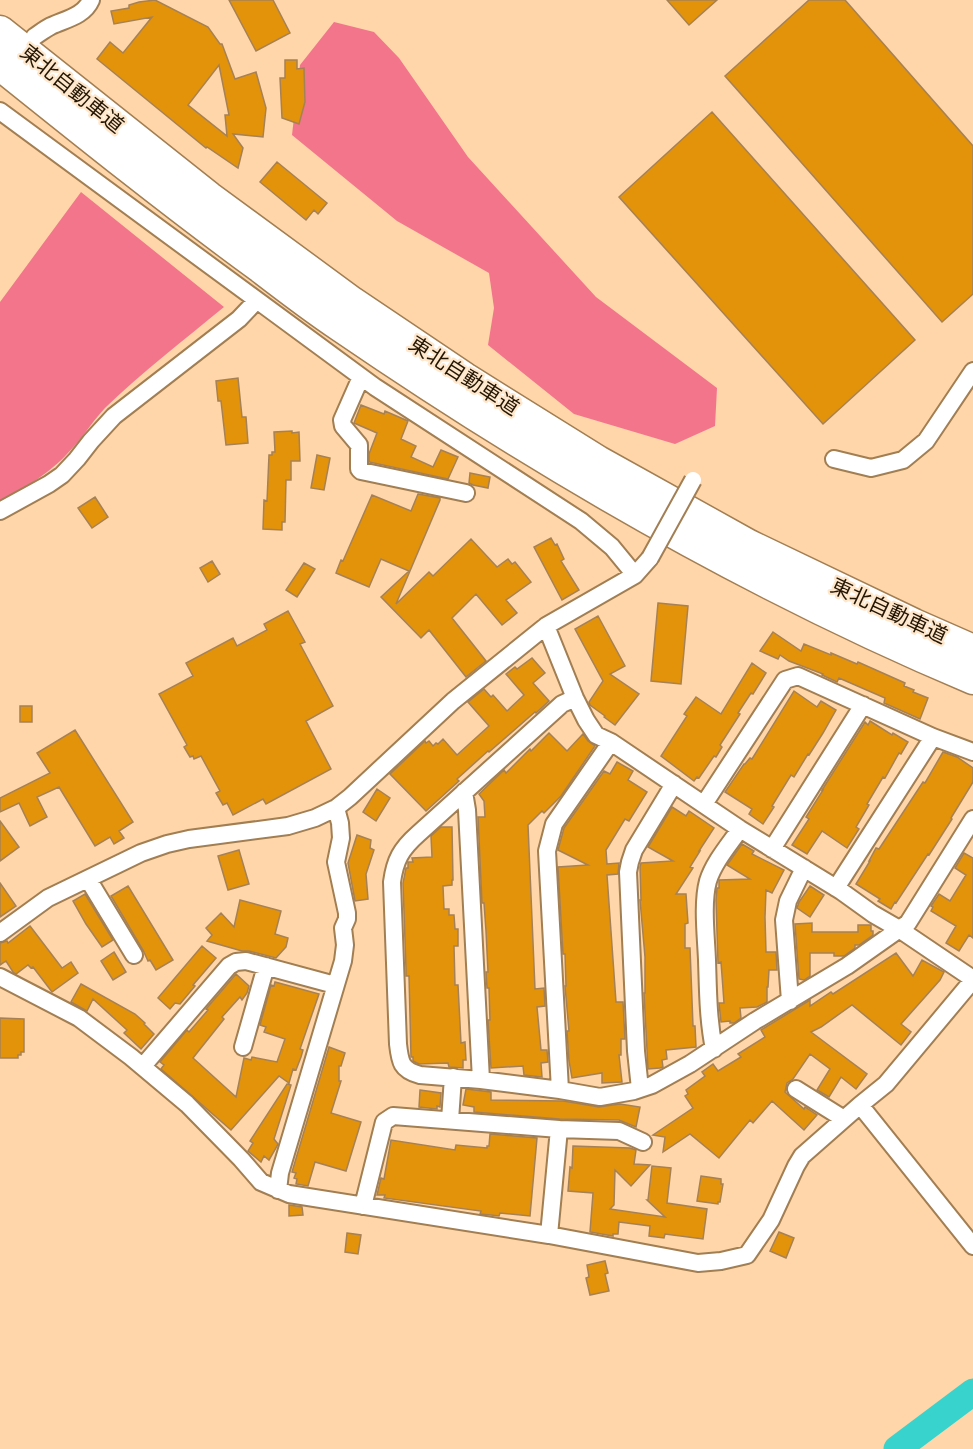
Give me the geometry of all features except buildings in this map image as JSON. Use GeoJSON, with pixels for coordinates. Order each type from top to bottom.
{"type":"FeatureCollection","features":[{"type":"Feature","properties":{"kind":"highway","name":"東北自動車道"},"geometry":{"type":"LineString","coordinates":[[0,31],[209,197],[352,302],[465,378],[598,461],[749,544],[973,650]]}},
{"type":"Feature","properties":{"kind":"highway","name":"東北自動車道"},"geometry":{"type":"LineString","coordinates":[[0,65],[193,218],[339,325],[505,435],[647,519],[735,567],[869,633],[973,679]]}},
{"type":"Feature","properties":{"kind":"street"},"geometry":{"type":"LineString","coordinates":[[34,37],[48,27],[76,16],[88,7],[91,0]]}},
{"type":"Feature","properties":{"kind":"street"},"geometry":{"type":"LineString","coordinates":[[0,111],[362,377],[581,521],[612,547],[635,575]]}},
{"type":"Feature","properties":{"kind":"street"},"geometry":{"type":"LineString","coordinates":[[0,511],[62,475],[114,416],[239,319],[257,300]]}},
{"type":"Feature","properties":{"kind":"street"},"geometry":{"type":"LineString","coordinates":[[834,459],[872,468],[903,460],[926,441],[973,371]]}},
{"type":"Feature","properties":{"kind":"street"},"geometry":{"type":"LineString","coordinates":[[362,377],[342,420],[343,426],[359,445],[359,469],[466,493]]}},
{"type":"Feature","properties":{"kind":"street"},"geometry":{"type":"LineString","coordinates":[[0,933],[48,898],[129,858],[167,844],[189,839],[288,826],[315,818],[336,808],[453,701],[546,626],[635,575],[650,558],[693,480]]}},
{"type":"Feature","properties":{"kind":"street"},"geometry":{"type":"LineString","coordinates":[[0,977],[79,1018],[142,1066],[187,1104],[242,1159],[261,1182],[278,1190],[289,1194],[549,1235],[698,1263],[747,1255],[771,1220],[802,1156],[886,1084],[973,979],[836,888],[740,829],[611,742],[596,735],[575,698],[546,626]]}},
{"type":"Feature","properties":{"kind":"street"},"geometry":{"type":"LineString","coordinates":[[704,804],[785,680],[798,676],[973,752]]}},
{"type":"Feature","properties":{"kind":"street"},"geometry":{"type":"LineString","coordinates":[[575,698],[562,704],[405,845],[394,868],[392,882],[400,1062],[413,1073],[560,1090],[600,1097],[640,1089],[662,1080],[847,966],[908,923],[973,819]]}},
{"type":"Feature","properties":{"kind":"street"},"geometry":{"type":"LineString","coordinates":[[772,849],[863,705]]}},
{"type":"Feature","properties":{"kind":"street"},"geometry":{"type":"LineString","coordinates":[[836,888],[933,736]]}},
{"type":"Feature","properties":{"kind":"street"},"geometry":{"type":"LineString","coordinates":[[560,1090],[547,851],[554,824],[611,742]]}},
{"type":"Feature","properties":{"kind":"street"},"geometry":{"type":"LineString","coordinates":[[640,1089],[636,1051],[628,872],[634,850],[674,784]]}},
{"type":"Feature","properties":{"kind":"street"},"geometry":{"type":"LineString","coordinates":[[464,792],[467,810],[481,1080]]}},
{"type":"Feature","properties":{"kind":"street"},"geometry":{"type":"LineString","coordinates":[[278,1190],[280,1173],[343,960],[345,945],[343,928],[347,919],[336,862],[341,838],[336,808]]}},
{"type":"Feature","properties":{"kind":"street"},"geometry":{"type":"LineString","coordinates":[[714,1048],[710,1029],[705,916],[708,881],[717,862],[740,829]]}},
{"type":"Feature","properties":{"kind":"street"},"geometry":{"type":"LineString","coordinates":[[790,1001],[784,921],[788,901],[804,868]]}},
{"type":"Feature","properties":{"kind":"street"},"geometry":{"type":"LineString","coordinates":[[88,879],[134,955]]}},
{"type":"Feature","properties":{"kind":"street"},"geometry":{"type":"LineString","coordinates":[[142,1066],[229,966],[236,962],[246,961],[335,985]]}},
{"type":"Feature","properties":{"kind":"street"},"geometry":{"type":"LineString","coordinates":[[243,1047],[266,966]]}},
{"type":"Feature","properties":{"kind":"street"},"geometry":{"type":"LineString","coordinates":[[450,1120],[453,1077]]}},
{"type":"Feature","properties":{"kind":"street"},"geometry":{"type":"LineString","coordinates":[[796,1089],[844,1119]]}},
{"type":"Feature","properties":{"kind":"street"},"geometry":{"type":"LineString","coordinates":[[860,1105],[973,1246]]}},
{"type":"Feature","properties":{"kind":"street"},"geometry":{"type":"LineString","coordinates":[[363,1206],[384,1122],[393,1116],[559,1129],[620,1131],[643,1142]]}},
{"type":"Feature","properties":{"kind":"street"},"geometry":{"type":"LineString","coordinates":[[549,1235],[559,1129]]}},
{"type":"Feature","properties":{"kind":"shaded area"},"geometry":{"type":"Polygon","coordinates":[[[334,22],[374,32],[399,58],[468,157],[596,297],[717,388],[715,426],[675,444],[574,414],[488,345],[494,308],[489,273],[397,221],[292,135],[300,65],[334,22]]]}},
{"type":"Feature","properties":{"kind":"shaded area"},"geometry":{"type":"Polygon","coordinates":[[[81,192],[224,307],[163,356],[105,408],[72,449],[45,474],[0,501],[0,302],[81,192]]]}},
{"type":"Feature","properties":{"kind":"waterway"},"geometry":{"type":"LineString","coordinates":[[897,1449],[973,1392]]}}]}
